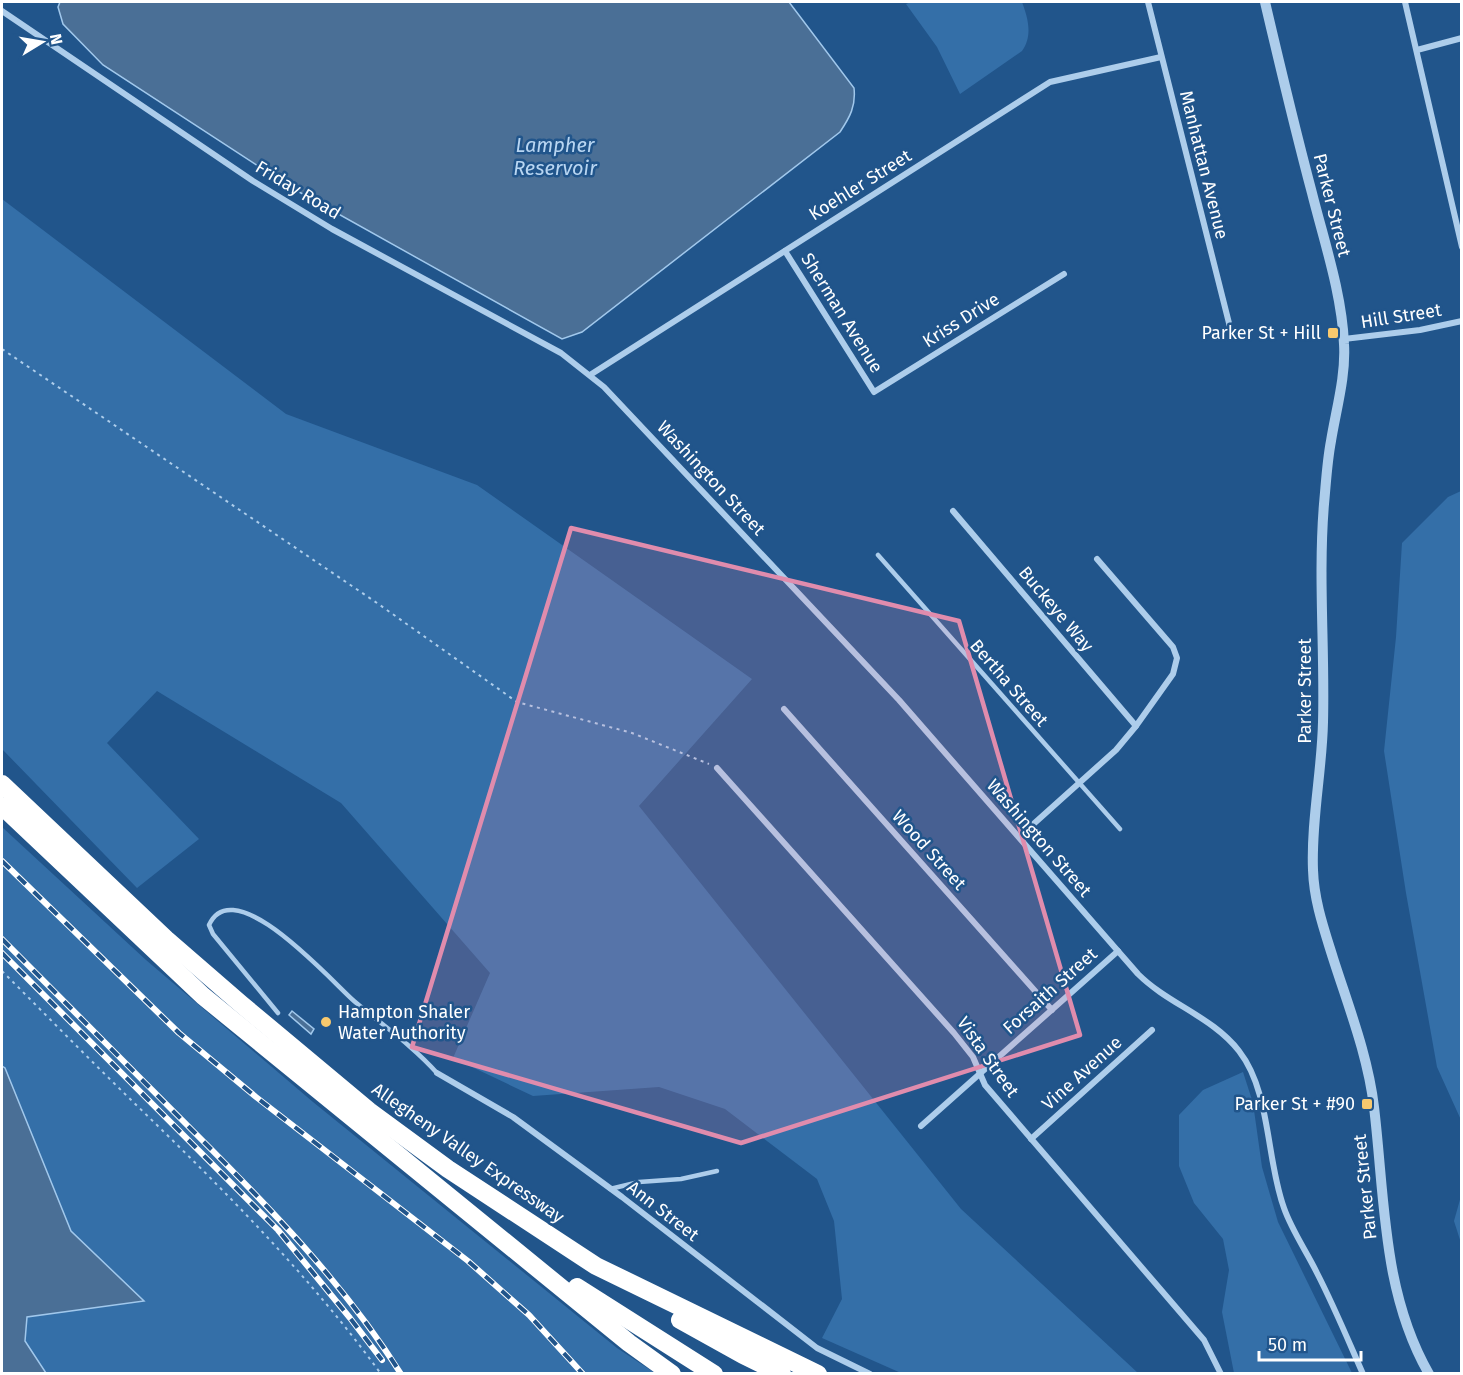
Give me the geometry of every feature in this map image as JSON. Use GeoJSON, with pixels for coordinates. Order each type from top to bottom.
{"type":"FeatureCollection","features":[{"type":"Feature","properties":{"kind":"highway","name":"Allegheny Valley Expressway"},"geometry":{"type":"LineString","coordinates":[[2,784],[166,939],[369,1111],[448,1169],[596,1266],[818,1374]]}},
{"type":"Feature","properties":{"kind":"highway","name":"Allegheny Valley Expressway"},"geometry":{"type":"LineString","coordinates":[[2,806],[203,996],[629,1343],[672,1374]]}},
{"type":"Feature","properties":{"kind":"highway"},"geometry":{"type":"LineString","coordinates":[[439,1188],[594,1300],[714,1374]]}},
{"type":"Feature","properties":{"kind":"highway"},"geometry":{"type":"LineString","coordinates":[[596,1266],[675,1318],[782,1374]]}},
{"type":"Feature","properties":{"kind":"street","name":"Manhattan Avenue"},"geometry":{"type":"LineString","coordinates":[[1148,2],[1232,335]]}},
{"type":"Feature","properties":{"kind":"street","name":"Parker Street"},"geometry":{"type":"LineString","coordinates":[[1265,2],[1329,257],[1344,339],[1345,357],[1330,447],[1324,508],[1321,614],[1323,720],[1314,832],[1314,884],[1320,918],[1356,1024],[1367,1065],[1374,1105],[1389,1256],[1395,1289],[1414,1343],[1429,1374]]}},
{"type":"Feature","properties":{"kind":"street"},"geometry":{"type":"LineString","coordinates":[[1405,2],[1418,50],[1461,247]]}},
{"type":"Feature","properties":{"kind":"street","name":"Friday Road"},"geometry":{"type":"LineString","coordinates":[[2,12],[253,181],[332,229],[561,353],[590,375]]}},
{"type":"Feature","properties":{"kind":"street"},"geometry":{"type":"LineString","coordinates":[[1418,50],[1461,38]]}},
{"type":"Feature","properties":{"kind":"street","name":"Koehler Street"},"geometry":{"type":"LineString","coordinates":[[590,375],[1050,82],[1161,57]]}},
{"type":"Feature","properties":{"kind":"street","name":"Sherman Avenue"},"geometry":{"type":"LineString","coordinates":[[785,251],[874,392]]}},
{"type":"Feature","properties":{"kind":"street","name":"Kriss Drive"},"geometry":{"type":"LineString","coordinates":[[874,392],[1064,274]]}},
{"type":"Feature","properties":{"kind":"street","name":"Hill Street"},"geometry":{"type":"LineString","coordinates":[[1344,339],[1420,330],[1461,321]]}},
{"type":"Feature","properties":{"kind":"street","name":"Washington Street"},"geometry":{"type":"LineString","coordinates":[[590,375],[655,440],[836,632],[1150,986],[1218,1029],[1240,1052],[1251,1068],[1260,1097],[1272,1167],[1285,1210],[1318,1274],[1363,1374]]}},
{"type":"Feature","properties":{"kind":"street","name":"Buckeye Way"},"geometry":{"type":"LineString","coordinates":[[953,511],[1136,726]]}},
{"type":"Feature","properties":{"kind":"street"},"geometry":{"type":"LineString","coordinates":[[1019,837],[1116,750],[1173,674],[1177,658],[1173,646],[1097,559]]}},
{"type":"Feature","properties":{"kind":"street","name":"Wood Street"},"geometry":{"type":"LineString","coordinates":[[784,709],[1052,1010]]}},
{"type":"Feature","properties":{"kind":"street","name":"Vista Street"},"geometry":{"type":"LineString","coordinates":[[717,768],[954,1033],[973,1057],[985,1085],[1204,1340],[1221,1374]]}},
{"type":"Feature","properties":{"kind":"street","name":"Forsaith Street"},"geometry":{"type":"LineString","coordinates":[[921,1126],[1118,951]]}},
{"type":"Feature","properties":{"kind":"street","name":"Vine Avenue"},"geometry":{"type":"LineString","coordinates":[[1031,1139],[1152,1030]]}},
{"type":"Feature","properties":{"kind":"street","name":"Ann Street"},"geometry":{"type":"LineString","coordinates":[[437,1073],[513,1117],[817,1348],[870,1374]]}},
{"type":"Feature","properties":{"kind":"lane","name":"Bertha Street"},"geometry":{"type":"LineString","coordinates":[[878,555],[1120,829]]}},
{"type":"Feature","properties":{"kind":"lane"},"geometry":{"type":"LineString","coordinates":[[278,1013],[213,934],[209,925],[213,916],[219,912],[232,910],[246,912],[279,930],[354,1001],[418,1052],[437,1073]]}},
{"type":"Feature","properties":{"kind":"lane"},"geometry":{"type":"LineString","coordinates":[[610,1189],[639,1182],[681,1179],[717,1171]]}},
{"type":"Feature","properties":{"kind":"path"},"geometry":{"type":"LineString","coordinates":[[2,349],[377,603],[517,702],[632,733],[717,768]]}},
{"type":"Feature","properties":{"kind":"path"},"geometry":{"type":"LineString","coordinates":[[2,971],[205,1171],[274,1244],[359,1343],[381,1374]]}},
{"type":"Feature","properties":{"kind":"highlighted area"},"geometry":{"type":"Polygon","coordinates":[[[571,528],[959,621],[1080,1035],[741,1143],[412,1047],[571,528]]]}},
{"type":"Feature","properties":{"kind":"shaded area"},"geometry":{"type":"Polygon","coordinates":[[[911,2],[1022,2],[1028,27],[1025,45],[1022,51],[960,94],[937,47],[906,4],[911,2]]]}},
{"type":"Feature","properties":{"kind":"shaded area"},"geometry":{"type":"Polygon","coordinates":[[[2,199],[286,414],[477,485],[752,679],[639,806],[961,1209],[1138,1373],[901,1373],[822,1338],[842,1299],[834,1221],[817,1179],[725,1109],[659,1087],[533,1096],[453,1058],[490,973],[341,803],[157,691],[107,743],[199,839],[137,888],[2,749],[2,199]]]}},
{"type":"Feature","properties":{"kind":"shaded area"},"geometry":{"type":"Polygon","coordinates":[[[1461,491],[1461,1120],[1437,1067],[1384,751],[1396,637],[1402,543],[1448,497],[1461,491]]]}},
{"type":"Feature","properties":{"kind":"shaded area"},"geometry":{"type":"Polygon","coordinates":[[[2,827],[146,960],[313,1102],[617,1348],[655,1373],[46,1373],[25,1341],[27,1317],[144,1301],[71,1231],[5,1068],[2,1066],[2,827]]]}},
{"type":"Feature","properties":{"kind":"shaded area"},"geometry":{"type":"Polygon","coordinates":[[[1243,1072],[1253,1103],[1262,1167],[1278,1222],[1352,1373],[1234,1373],[1222,1312],[1229,1270],[1223,1239],[1194,1203],[1179,1166],[1179,1115],[1203,1090],[1243,1072]]]}},
{"type":"Feature","properties":{"kind":"shaded area"},"geometry":{"type":"Polygon","coordinates":[[[1461,1196],[1461,1243],[1454,1221],[1461,1196]]]}},
{"type":"Feature","properties":{"kind":"water","name":"Lampher Reservoir"},"geometry":{"type":"Polygon","coordinates":[[[60,2],[789,2],[854,88],[854,100],[849,116],[840,132],[582,332],[562,339],[292,188],[103,65],[63,24],[58,7],[60,2]]]}},
{"type":"Feature","properties":{"kind":"water"},"geometry":{"type":"Polygon","coordinates":[[[292,1011],[314,1029],[311,1034],[289,1015],[292,1011]]]}},
{"type":"Feature","properties":{"kind":"water"},"geometry":{"type":"Polygon","coordinates":[[[2,1066],[5,1068],[71,1231],[144,1301],[27,1317],[25,1341],[46,1373],[2,1373],[2,1066]]]}},
{"type":"Feature","properties":{"kind":"railway"},"geometry":{"type":"LineString","coordinates":[[2,861],[179,1033],[256,1097],[468,1261],[529,1315],[583,1374]]}},
{"type":"Feature","properties":{"kind":"railway"},"geometry":{"type":"LineString","coordinates":[[2,939],[276,1216],[329,1276],[401,1374]]}},
{"type":"Feature","properties":{"kind":"railway"},"geometry":{"type":"LineString","coordinates":[[2,953],[278,1230],[382,1360]]}},
{"type":"Feature","properties":{"kind":"place","name":"Parker St + Hill"},"geometry":{"type":"Point","coordinates":[1333,333]}},
{"type":"Feature","properties":{"kind":"place","name":"Hampton Shaler Water Authority"},"geometry":{"type":"Point","coordinates":[326,1022]}},
{"type":"Feature","properties":{"kind":"place","name":"Parker St + #90"},"geometry":{"type":"Point","coordinates":[1367,1104]}}]}
